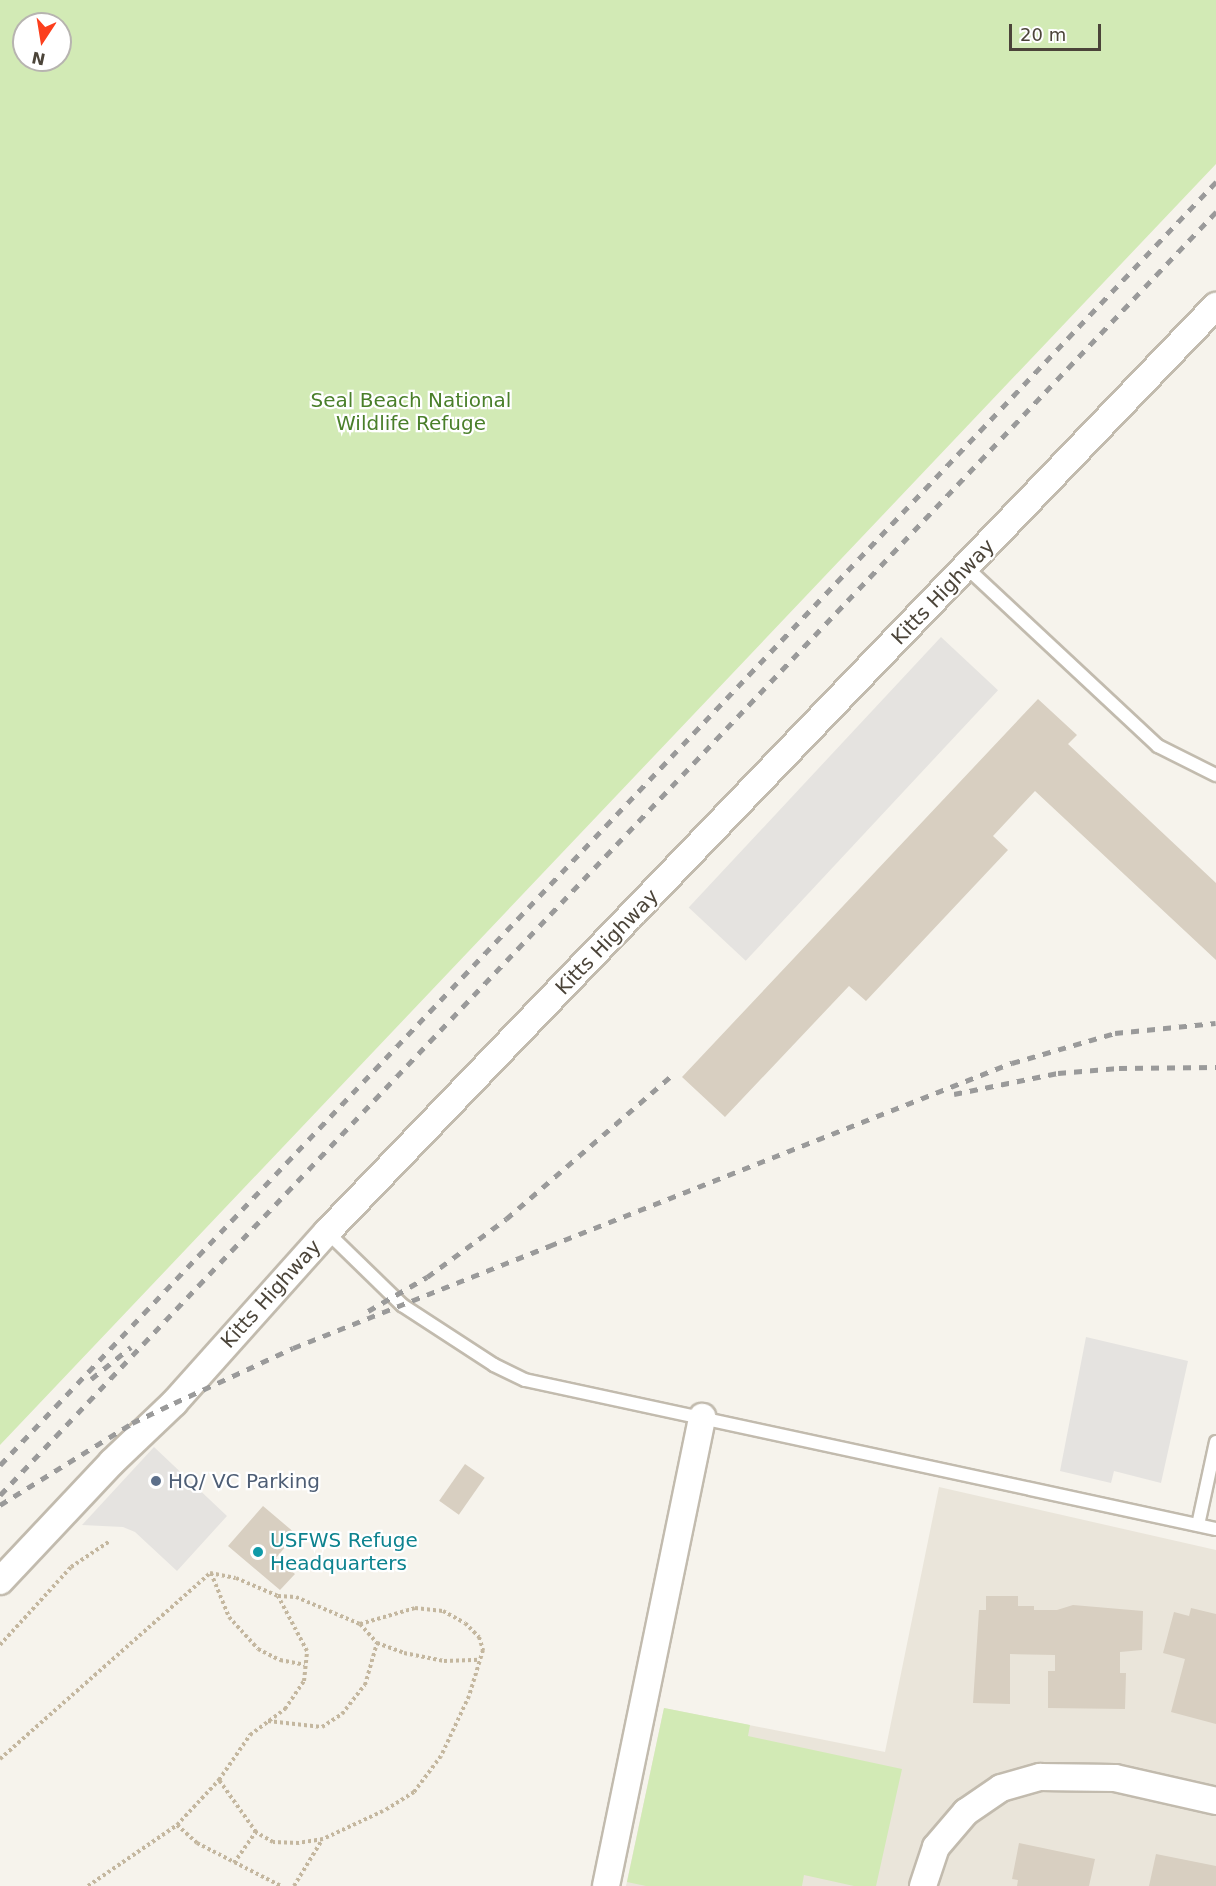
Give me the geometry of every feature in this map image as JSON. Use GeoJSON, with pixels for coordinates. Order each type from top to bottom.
{"type":"FeatureCollection","features":[{"type":"Feature","properties":{"kind":"street","name":"Kitts Highway"},"geometry":{"type":"LineString","coordinates":[[0,1581],[112,1461],[174,1403],[327,1232],[967,568],[1216,306]]}},
{"type":"Feature","properties":{"kind":"street"},"geometry":{"type":"LineString","coordinates":[[606,1886],[702,1417]]}},
{"type":"Feature","properties":{"kind":"street"},"geometry":{"type":"LineString","coordinates":[[923,1886],[936,1846],[966,1812],[1001,1788],[1040,1777],[1115,1778],[1216,1801]]}},
{"type":"Feature","properties":{"kind":"lane"},"geometry":{"type":"LineString","coordinates":[[967,568],[1158,746],[1216,775]]}},
{"type":"Feature","properties":{"kind":"lane"},"geometry":{"type":"LineString","coordinates":[[327,1232],[402,1305],[494,1365],[525,1380],[1216,1529]]}},
{"type":"Feature","properties":{"kind":"lane"},"geometry":{"type":"LineString","coordinates":[[1198,1525],[1216,1442]]}},
{"type":"Feature","properties":{"kind":"path"},"geometry":{"type":"LineString","coordinates":[[0,1645],[71,1567],[110,1541]]}},
{"type":"Feature","properties":{"kind":"path"},"geometry":{"type":"LineString","coordinates":[[210,1573],[236,1578],[278,1596],[296,1597],[360,1624],[376,1643],[444,1661],[480,1660]]}},
{"type":"Feature","properties":{"kind":"path"},"geometry":{"type":"LineString","coordinates":[[210,1573],[229,1617],[258,1649],[280,1660],[305,1665]]}},
{"type":"Feature","properties":{"kind":"path"},"geometry":{"type":"LineString","coordinates":[[0,1759],[210,1573]]}},
{"type":"Feature","properties":{"kind":"path"},"geometry":{"type":"LineString","coordinates":[[88,1886],[177,1825],[219,1780],[249,1735],[285,1709],[304,1682],[307,1652],[278,1596]]}},
{"type":"Feature","properties":{"kind":"path"},"geometry":{"type":"LineString","coordinates":[[219,1780],[256,1832],[273,1842],[299,1844],[323,1839],[414,1792],[441,1756],[469,1696],[483,1650],[480,1637],[465,1623],[443,1611],[415,1608],[360,1624]]}},
{"type":"Feature","properties":{"kind":"path"},"geometry":{"type":"LineString","coordinates":[[267,1721],[321,1727],[342,1714],[365,1684],[376,1643]]}},
{"type":"Feature","properties":{"kind":"path"},"geometry":{"type":"LineString","coordinates":[[177,1825],[197,1843],[281,1886]]}},
{"type":"Feature","properties":{"kind":"path"},"geometry":{"type":"LineString","coordinates":[[234,1863],[256,1832]]}},
{"type":"Feature","properties":{"kind":"path"},"geometry":{"type":"LineString","coordinates":[[294,1886],[323,1839]]}},
{"type":"Feature","properties":{"kind":"shaded area"},"geometry":{"type":"Polygon","coordinates":[[[941,637],[998,690],[746,961],[689,908],[941,637]]]}},
{"type":"Feature","properties":{"kind":"shaded area"},"geometry":{"type":"Polygon","coordinates":[[[1086,1337],[1188,1361],[1161,1483],[1114,1471],[1111,1483],[1060,1471],[1086,1337]]]}},
{"type":"Feature","properties":{"kind":"shaded area","name":"HQ/ VC Parking"},"geometry":{"type":"Polygon","coordinates":[[[154,1447],[227,1516],[177,1571],[135,1532],[123,1527],[82,1525],[154,1447]]]}},
{"type":"Feature","properties":{"kind":"shaded area"},"geometry":{"type":"Polygon","coordinates":[[[939,1487],[1216,1550],[1216,1886],[626,1886],[664,1708],[885,1752],[939,1487]]]}},
{"type":"Feature","properties":{"kind":"green space","name":"Seal Beach National Wildlife Refuge"},"geometry":{"type":"Polygon","coordinates":[[[0,0],[1216,0],[1216,164],[0,1445],[0,0]]]}},
{"type":"Feature","properties":{"kind":"green space"},"geometry":{"type":"Polygon","coordinates":[[[664,1708],[750,1725],[748,1736],[902,1769],[876,1886],[854,1886],[804,1875],[802,1886],[646,1886],[627,1882],[664,1708]]]}},
{"type":"Feature","properties":{"kind":"building"},"geometry":{"type":"Polygon","coordinates":[[[1038,699],[1077,735],[1068,744],[1216,883],[1216,960],[1035,791],[993,836],[1008,850],[866,1001],[849,986],[725,1117],[682,1077],[1038,699]]]}},
{"type":"Feature","properties":{"kind":"building"},"geometry":{"type":"Polygon","coordinates":[[[465,1464],[485,1478],[459,1515],[439,1501],[465,1464]]]}},
{"type":"Feature","properties":{"kind":"building","name":"USFWS Refuge Headquarters"},"geometry":{"type":"Polygon","coordinates":[[[263,1506],[296,1534],[276,1558],[295,1574],[280,1590],[228,1546],[263,1506]]]}},
{"type":"Feature","properties":{"kind":"building"},"geometry":{"type":"Polygon","coordinates":[[[986,1596],[1018,1596],[1018,1606],[1034,1606],[1034,1610],[1057,1610],[1073,1605],[1143,1611],[1142,1650],[1120,1652],[1120,1673],[1126,1673],[1125,1709],[1048,1708],[1048,1671],[1055,1671],[1055,1655],[1010,1654],[1010,1704],[973,1703],[979,1610],[986,1610],[986,1596]]]}},
{"type":"Feature","properties":{"kind":"building"},"geometry":{"type":"Polygon","coordinates":[[[1191,1608],[1216,1614],[1216,1724],[1171,1712],[1185,1659],[1163,1653],[1174,1612],[1189,1616],[1191,1608]]]}},
{"type":"Feature","properties":{"kind":"building"},"geometry":{"type":"Polygon","coordinates":[[[1019,1843],[1095,1859],[1089,1886],[1017,1886],[1018,1880],[1012,1879],[1019,1843]]]}},
{"type":"Feature","properties":{"kind":"building"},"geometry":{"type":"Polygon","coordinates":[[[1156,1854],[1216,1866],[1216,1886],[1149,1886],[1156,1854]]]}},
{"type":"Feature","properties":{"kind":"railway"},"geometry":{"type":"LineString","coordinates":[[0,1465],[1216,182]]}},
{"type":"Feature","properties":{"kind":"railway"},"geometry":{"type":"LineString","coordinates":[[0,1495],[1216,212]]}},
{"type":"Feature","properties":{"kind":"railway"},"geometry":{"type":"LineString","coordinates":[[0,1505],[132,1423],[174,1403],[293,1348],[549,1246],[1012,1063],[1115,1033],[1216,1023]]}},
{"type":"Feature","properties":{"kind":"railway"},"geometry":{"type":"LineString","coordinates":[[954,1094],[1058,1073],[1119,1068],[1216,1067]]}},
{"type":"Feature","properties":{"kind":"railway"},"geometry":{"type":"LineString","coordinates":[[368,1311],[427,1277],[506,1219],[671,1076]]}},
{"type":"Feature","properties":{"kind":"railway"},"geometry":{"type":"LineString","coordinates":[[91,1379],[131,1347]]}},
{"type":"Feature","properties":{"kind":"place","name":"HQ/ VC Parking"},"geometry":{"type":"Point","coordinates":[156,1481]}},
{"type":"Feature","properties":{"kind":"place","name":"USFWS Refuge Headquarters"},"geometry":{"type":"Point","coordinates":[258,1552]}}]}
